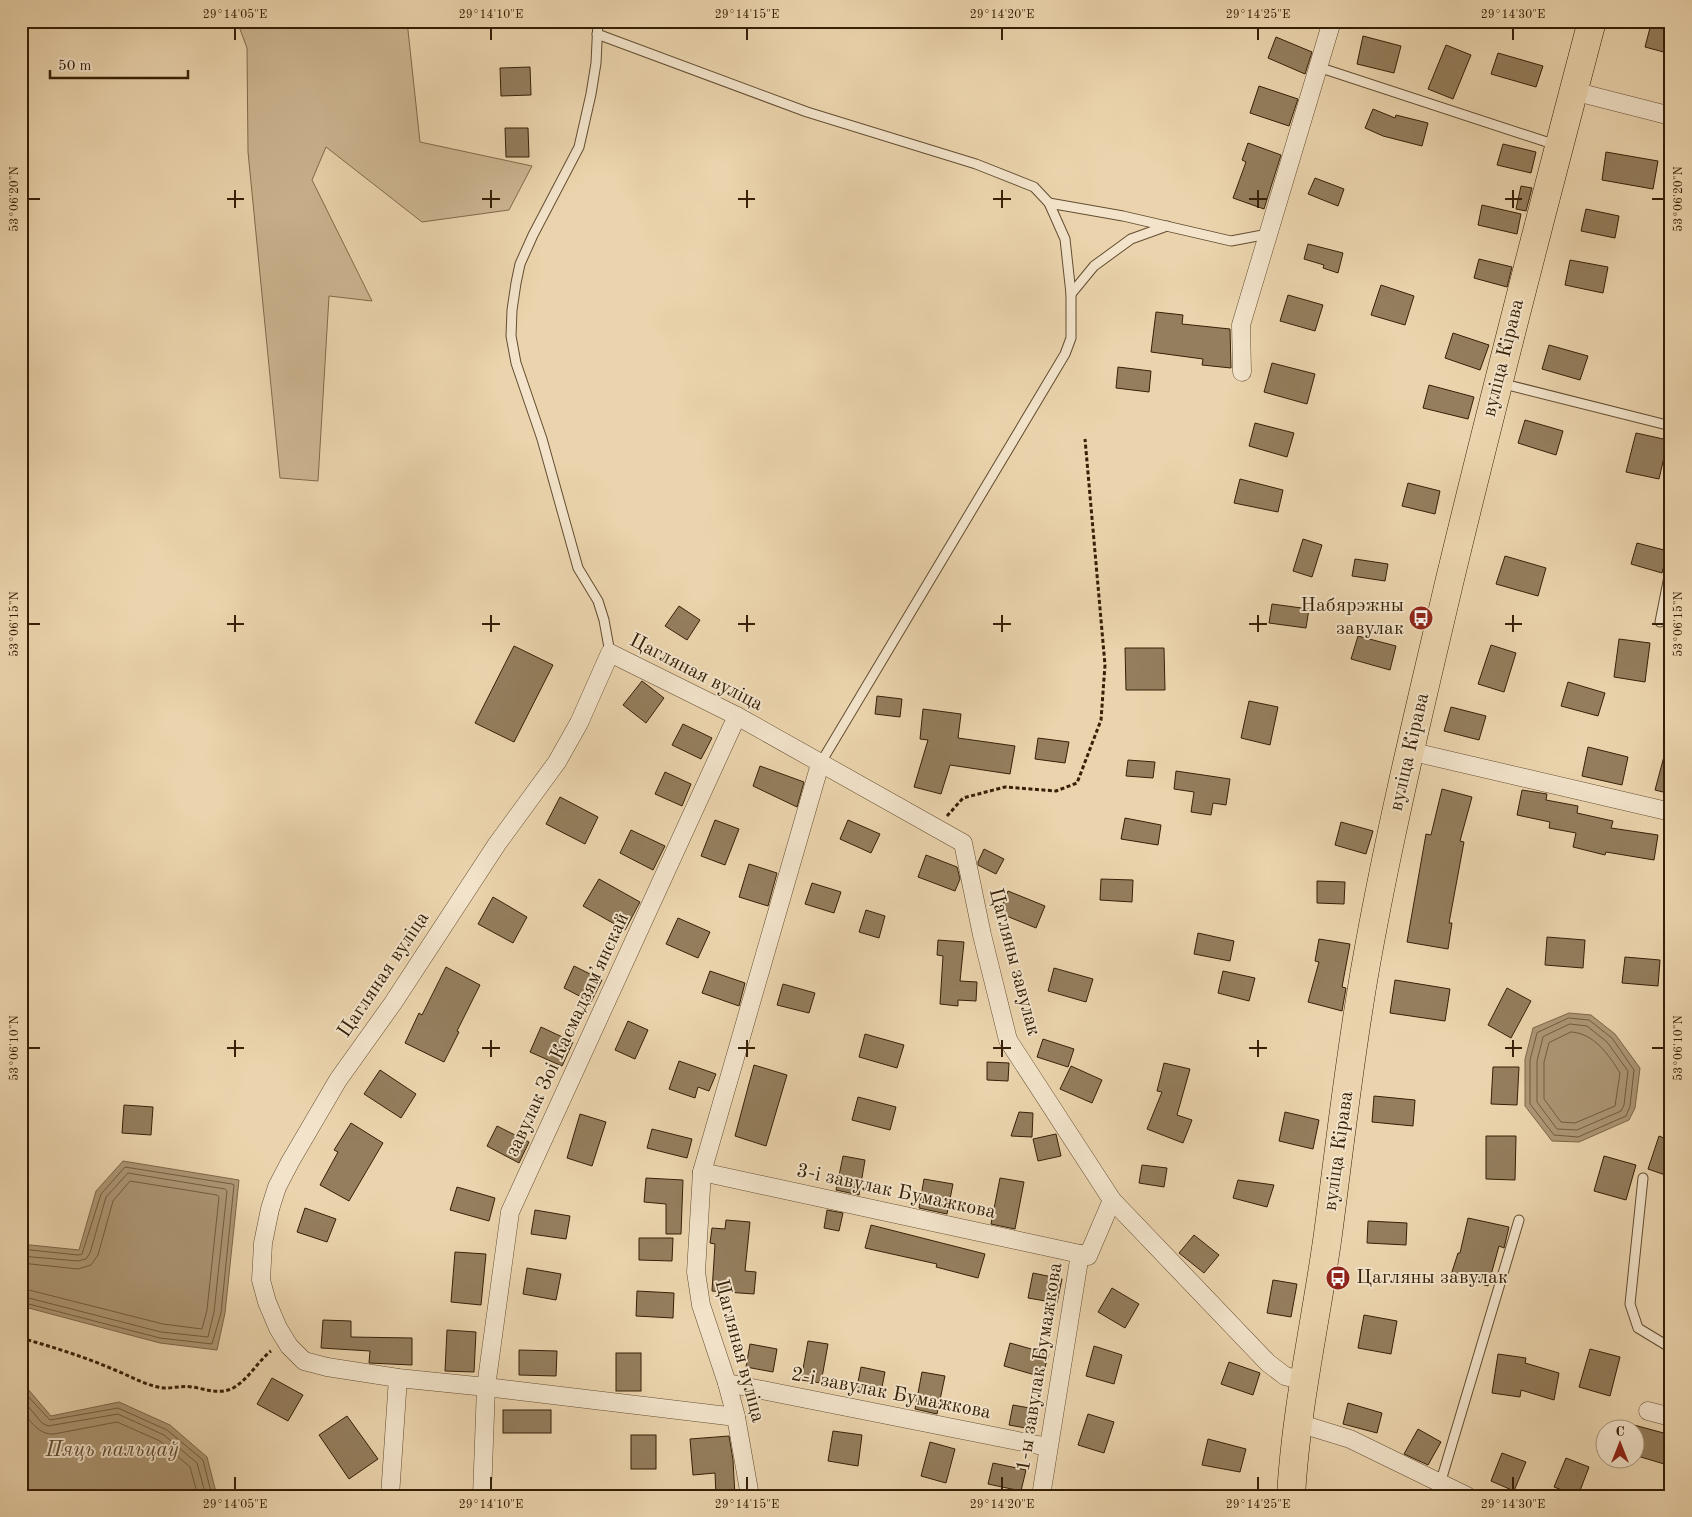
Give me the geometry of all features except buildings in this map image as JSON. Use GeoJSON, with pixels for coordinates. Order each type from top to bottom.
{"type":"FeatureCollection","features":[{"type":"Feature","properties":{"kind":"main road","name":"вуліца Кірава"},"geometry":{"type":"LineString","coordinates":[[1291,1496],[1298,1423],[1327,1238],[1366,964],[1409,751],[1498,383],[1592,21]]}},
{"type":"Feature","properties":{"kind":"street"},"geometry":{"type":"LineString","coordinates":[[1242,372],[1241,325],[1332,21]]}},
{"type":"Feature","properties":{"kind":"street"},"geometry":{"type":"LineString","coordinates":[[1574,91],[1671,116]]}},
{"type":"Feature","properties":{"kind":"street","name":"Цагляная вуліца"},"geometry":{"type":"LineString","coordinates":[[486,1386],[398,1378],[327,1367],[304,1360],[278,1328],[267,1302],[261,1280],[263,1243],[277,1187],[338,1080],[393,1003],[497,844],[557,762],[579,723],[610,653],[737,716],[820,764],[702,1172],[696,1272],[701,1305],[727,1383],[736,1417],[750,1496]]}},
{"type":"Feature","properties":{"kind":"street","name":"завулак Зоі Касмадзямʼянскай"},"geometry":{"type":"LineString","coordinates":[[482,1496],[486,1386],[510,1212],[737,716]]}},
{"type":"Feature","properties":{"kind":"street"},"geometry":{"type":"LineString","coordinates":[[1409,751],[1671,812]]}},
{"type":"Feature","properties":{"kind":"street","name":"Цагляны завулак"},"geometry":{"type":"LineString","coordinates":[[820,764],[963,843],[982,936],[1008,1040],[1112,1200],[1268,1363],[1285,1376],[1304,1381]]}},
{"type":"Feature","properties":{"kind":"street","name":"3-і завулак Бумажкова"},"geometry":{"type":"LineString","coordinates":[[702,1172],[1080,1254]]}},
{"type":"Feature","properties":{"kind":"street","name":"1-ы завулак Бумажкова"},"geometry":{"type":"LineString","coordinates":[[1041,1496],[1080,1254],[1088,1256],[1112,1200]]}},
{"type":"Feature","properties":{"kind":"street"},"geometry":{"type":"LineString","coordinates":[[390,1496],[398,1378]]}},
{"type":"Feature","properties":{"kind":"street","name":"2-і завулак Бумажкова"},"geometry":{"type":"LineString","coordinates":[[727,1383],[1048,1447]]}},
{"type":"Feature","properties":{"kind":"street"},"geometry":{"type":"LineString","coordinates":[[486,1386],[736,1417]]}},
{"type":"Feature","properties":{"kind":"street"},"geometry":{"type":"LineString","coordinates":[[1648,1411],[1671,1417]]}},
{"type":"Feature","properties":{"kind":"street"},"geometry":{"type":"LineString","coordinates":[[1298,1423],[1350,1439],[1466,1496]]}},
{"type":"Feature","properties":{"kind":"lane"},"geometry":{"type":"LineString","coordinates":[[598,21],[591,94],[579,147],[520,264],[512,310],[511,336],[516,363],[542,439],[578,568],[598,601],[604,620],[610,653]]}},
{"type":"Feature","properties":{"kind":"lane"},"geometry":{"type":"LineString","coordinates":[[597,34],[807,112],[976,164],[1034,187],[1049,203],[1066,239],[1071,294],[1071,338],[1064,354],[820,764]]}},
{"type":"Feature","properties":{"kind":"lane"},"geometry":{"type":"LineString","coordinates":[[1318,67],[1558,146]]}},
{"type":"Feature","properties":{"kind":"lane"},"geometry":{"type":"LineString","coordinates":[[1049,203],[1122,216],[1231,241],[1268,234]]}},
{"type":"Feature","properties":{"kind":"lane"},"geometry":{"type":"LineString","coordinates":[[1071,294],[1094,266],[1131,239],[1168,226]]}},
{"type":"Feature","properties":{"kind":"lane"},"geometry":{"type":"LineString","coordinates":[[1498,383],[1671,426]]}},
{"type":"Feature","properties":{"kind":"lane"},"geometry":{"type":"LineString","coordinates":[[1660,622],[1671,566]]}},
{"type":"Feature","properties":{"kind":"lane"},"geometry":{"type":"LineString","coordinates":[[1643,1178],[1630,1304],[1638,1328],[1671,1348]]}},
{"type":"Feature","properties":{"kind":"lane"},"geometry":{"type":"LineString","coordinates":[[1440,1484],[1519,1220]]}},
{"type":"Feature","properties":{"kind":"path"},"geometry":{"type":"LineString","coordinates":[[938,829],[963,798],[1005,787],[1056,791],[1077,783],[1101,720],[1105,665],[1085,439]]}},
{"type":"Feature","properties":{"kind":"path"},"geometry":{"type":"LineString","coordinates":[[21,1338],[108,1367],[160,1388],[187,1386],[214,1392],[234,1388],[263,1358],[286,1340]]}},
{"type":"Feature","properties":{"kind":"shaded area"},"geometry":{"type":"Polygon","coordinates":[[[237,21],[407,21],[420,142],[532,166],[509,210],[422,222],[326,147],[312,180],[372,301],[329,296],[318,481],[280,478],[248,152],[247,48],[237,21]]]}},
{"type":"Feature","properties":{"kind":"water"},"geometry":{"type":"Polygon","coordinates":[[[1569,1013],[1591,1015],[1615,1034],[1640,1068],[1635,1108],[1629,1120],[1579,1142],[1552,1141],[1525,1106],[1525,1059],[1533,1028],[1569,1013]]]}},
{"type":"Feature","properties":{"kind":"water"},"geometry":{"type":"Polygon","coordinates":[[[123,1161],[239,1180],[225,1313],[217,1350],[160,1343],[21,1306],[21,1244],[79,1250],[96,1191],[123,1161]]]}},
{"type":"Feature","properties":{"kind":"water","name":"Пяць пальцаў"},"geometry":{"type":"Polygon","coordinates":[[[21,1381],[51,1416],[119,1402],[170,1425],[207,1457],[217,1496],[21,1496],[21,1381]]]}},
{"type":"Feature","properties":{"kind":"place","name":"Набярэжны завулак"},"geometry":{"type":"Point","coordinates":[1421,618]}},
{"type":"Feature","properties":{"kind":"place","name":"Цагляны завулак"},"geometry":{"type":"Point","coordinates":[1338,1278]}}]}
